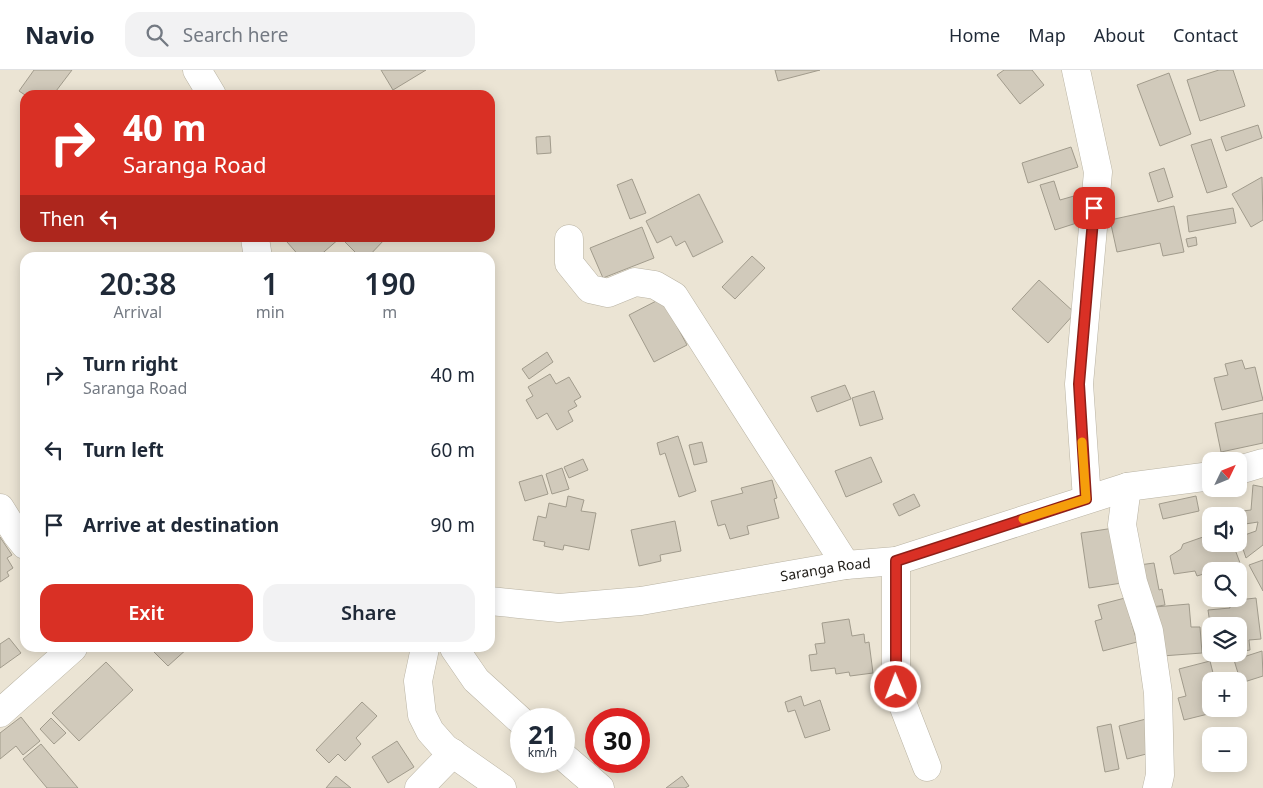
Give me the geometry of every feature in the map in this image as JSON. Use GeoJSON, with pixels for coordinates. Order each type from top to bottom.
{"type":"FeatureCollection","features":[{"type":"Feature","properties":{"kind":"street"},"geometry":{"type":"LineString","coordinates":[[197,70],[209,90]]}},
{"type":"Feature","properties":{"kind":"street"},"geometry":{"type":"LineString","coordinates":[[1076,70],[1098,172],[1079,384],[1086,499]]}},
{"type":"Feature","properties":{"kind":"street"},"geometry":{"type":"LineString","coordinates":[[569,239],[569,263],[590,289],[608,293],[635,282],[655,285],[674,296],[846,565]]}},
{"type":"Feature","properties":{"kind":"street"},"geometry":{"type":"LineString","coordinates":[[1248,467],[1263,463]]}},
{"type":"Feature","properties":{"kind":"street","name":"Saranga Road"},"geometry":{"type":"LineString","coordinates":[[495,602],[559,608],[641,601],[846,565],[896,561],[1086,499],[1127,488],[1202,477]]}},
{"type":"Feature","properties":{"kind":"street"},"geometry":{"type":"LineString","coordinates":[[1127,488],[1122,525],[1133,582],[1149,632],[1158,693],[1160,775],[1156,788]]}},
{"type":"Feature","properties":{"kind":"street"},"geometry":{"type":"LineString","coordinates":[[0,508],[20,539]]}},
{"type":"Feature","properties":{"kind":"street"},"geometry":{"type":"LineString","coordinates":[[896,561],[896,687],[928,767]]}},
{"type":"Feature","properties":{"kind":"street"},"geometry":{"type":"LineString","coordinates":[[0,713],[69,652]]}},
{"type":"Feature","properties":{"kind":"street"},"geometry":{"type":"LineString","coordinates":[[424,652],[418,681],[422,715],[430,731],[445,748],[502,788]]}},
{"type":"Feature","properties":{"kind":"street"},"geometry":{"type":"LineString","coordinates":[[457,652],[476,680],[510,711]]}},
{"type":"Feature","properties":{"kind":"street"},"geometry":{"type":"LineString","coordinates":[[419,788],[452,753]]}},
{"type":"Feature","properties":{"kind":"street"},"geometry":{"type":"LineString","coordinates":[[575,766],[600,788]]}},
{"type":"Feature","properties":{"kind":"building"},"geometry":{"type":"Polygon","coordinates":[[[34,70],[72,70],[57,90],[19,91],[34,70]]]}},
{"type":"Feature","properties":{"kind":"building"},"geometry":{"type":"Polygon","coordinates":[[[381,70],[426,70],[393,90],[381,70]]]}},
{"type":"Feature","properties":{"kind":"building"},"geometry":{"type":"Polygon","coordinates":[[[775,70],[820,70],[778,81],[775,70]]]}},
{"type":"Feature","properties":{"kind":"building"},"geometry":{"type":"Polygon","coordinates":[[[1004,70],[1032,70],[1044,85],[1020,104],[997,75],[1004,70]]]}},
{"type":"Feature","properties":{"kind":"building"},"geometry":{"type":"Polygon","coordinates":[[[1219,70],[1233,70],[1245,106],[1200,121],[1187,80],[1219,70]]]}},
{"type":"Feature","properties":{"kind":"building"},"geometry":{"type":"Polygon","coordinates":[[[1169,73],[1191,134],[1160,146],[1137,85],[1169,73]]]}},
{"type":"Feature","properties":{"kind":"building"},"geometry":{"type":"Polygon","coordinates":[[[1258,125],[1262,138],[1226,151],[1221,137],[1258,125]]]}},
{"type":"Feature","properties":{"kind":"building"},"geometry":{"type":"Polygon","coordinates":[[[550,136],[551,153],[537,154],[536,137],[550,136]]]}},
{"type":"Feature","properties":{"kind":"building"},"geometry":{"type":"Polygon","coordinates":[[[1211,139],[1227,187],[1207,193],[1191,145],[1211,139]]]}},
{"type":"Feature","properties":{"kind":"building"},"geometry":{"type":"Polygon","coordinates":[[[1071,147],[1078,167],[1028,183],[1022,163],[1071,147]]]}},
{"type":"Feature","properties":{"kind":"building"},"geometry":{"type":"Polygon","coordinates":[[[1164,168],[1173,197],[1158,202],[1149,173],[1164,168]]]}},
{"type":"Feature","properties":{"kind":"building"},"geometry":{"type":"Polygon","coordinates":[[[1262,177],[1263,220],[1251,227],[1232,194],[1262,177]]]}},
{"type":"Feature","properties":{"kind":"building"},"geometry":{"type":"Polygon","coordinates":[[[632,179],[646,213],[630,219],[617,185],[632,179]]]}},
{"type":"Feature","properties":{"kind":"building"},"geometry":{"type":"Polygon","coordinates":[[[1054,181],[1060,200],[1081,194],[1089,219],[1055,230],[1040,185],[1054,181]]]}},
{"type":"Feature","properties":{"kind":"building"},"geometry":{"type":"Polygon","coordinates":[[[699,194],[723,242],[693,257],[685,241],[676,246],[671,236],[657,243],[646,221],[699,194]]]}},
{"type":"Feature","properties":{"kind":"building"},"geometry":{"type":"Polygon","coordinates":[[[1174,206],[1184,252],[1163,256],[1160,243],[1117,252],[1110,220],[1174,206]]]}},
{"type":"Feature","properties":{"kind":"building"},"geometry":{"type":"Polygon","coordinates":[[[1233,208],[1236,223],[1189,232],[1187,216],[1233,208]]]}},
{"type":"Feature","properties":{"kind":"building"},"geometry":{"type":"Polygon","coordinates":[[[642,227],[654,258],[603,278],[590,248],[642,227]]]}},
{"type":"Feature","properties":{"kind":"building"},"geometry":{"type":"Polygon","coordinates":[[[1196,237],[1197,245],[1188,247],[1186,239],[1196,237]]]}},
{"type":"Feature","properties":{"kind":"building"},"geometry":{"type":"Polygon","coordinates":[[[287,242],[335,242],[324,252],[296,252],[287,242]]]}},
{"type":"Feature","properties":{"kind":"building"},"geometry":{"type":"Polygon","coordinates":[[[345,242],[382,242],[373,252],[355,252],[345,242]]]}},
{"type":"Feature","properties":{"kind":"building"},"geometry":{"type":"Polygon","coordinates":[[[752,256],[765,268],[735,299],[722,287],[752,256]]]}},
{"type":"Feature","properties":{"kind":"building"},"geometry":{"type":"Polygon","coordinates":[[[1039,280],[1075,313],[1048,343],[1012,309],[1039,280]]]}},
{"type":"Feature","properties":{"kind":"building"},"geometry":{"type":"Polygon","coordinates":[[[662,298],[687,345],[654,362],[629,315],[662,298]]]}},
{"type":"Feature","properties":{"kind":"building"},"geometry":{"type":"Polygon","coordinates":[[[547,352],[553,362],[529,379],[522,369],[547,352]]]}},
{"type":"Feature","properties":{"kind":"building"},"geometry":{"type":"Polygon","coordinates":[[[1242,360],[1245,369],[1255,367],[1263,400],[1222,410],[1214,378],[1228,375],[1225,364],[1242,360]]]}},
{"type":"Feature","properties":{"kind":"building"},"geometry":{"type":"Polygon","coordinates":[[[550,374],[556,384],[569,377],[581,397],[574,401],[577,406],[568,411],[573,421],[557,430],[547,413],[537,419],[526,400],[533,396],[528,387],[550,374]]]}},
{"type":"Feature","properties":{"kind":"building"},"geometry":{"type":"Polygon","coordinates":[[[845,385],[851,399],[817,412],[811,397],[845,385]]]}},
{"type":"Feature","properties":{"kind":"building"},"geometry":{"type":"Polygon","coordinates":[[[874,391],[883,419],[860,426],[852,398],[874,391]]]}},
{"type":"Feature","properties":{"kind":"building"},"geometry":{"type":"Polygon","coordinates":[[[1263,413],[1263,443],[1221,452],[1215,423],[1263,413]]]}},
{"type":"Feature","properties":{"kind":"building"},"geometry":{"type":"Polygon","coordinates":[[[678,436],[696,491],[679,497],[665,453],[660,455],[657,443],[678,436]]]}},
{"type":"Feature","properties":{"kind":"building"},"geometry":{"type":"Polygon","coordinates":[[[702,442],[707,462],[694,465],[689,445],[702,442]]]}},
{"type":"Feature","properties":{"kind":"building"},"geometry":{"type":"Polygon","coordinates":[[[871,457],[882,482],[846,497],[835,471],[871,457]]]}},
{"type":"Feature","properties":{"kind":"building"},"geometry":{"type":"Polygon","coordinates":[[[583,459],[588,470],[569,478],[564,467],[583,459]]]}},
{"type":"Feature","properties":{"kind":"building"},"geometry":{"type":"Polygon","coordinates":[[[562,468],[569,489],[552,494],[546,474],[562,468]]]}},
{"type":"Feature","properties":{"kind":"building"},"geometry":{"type":"Polygon","coordinates":[[[542,475],[548,494],[525,501],[519,482],[542,475]]]}},
{"type":"Feature","properties":{"kind":"building"},"geometry":{"type":"Polygon","coordinates":[[[772,480],[777,498],[774,499],[779,518],[747,526],[749,534],[730,539],[725,524],[718,526],[711,501],[743,493],[741,488],[772,480]]]}},
{"type":"Feature","properties":{"kind":"building"},"geometry":{"type":"Polygon","coordinates":[[[1253,485],[1263,487],[1263,545],[1246,558],[1244,552],[1247,552],[1247,534],[1256,531],[1258,522],[1247,524],[1247,510],[1251,510],[1253,485]]]}},
{"type":"Feature","properties":{"kind":"building"},"geometry":{"type":"Polygon","coordinates":[[[914,494],[920,506],[899,516],[893,504],[914,494]]]}},
{"type":"Feature","properties":{"kind":"building"},"geometry":{"type":"Polygon","coordinates":[[[568,496],[584,500],[581,511],[596,513],[589,550],[564,545],[563,550],[544,546],[545,542],[533,540],[538,516],[546,518],[549,503],[566,507],[568,496]]]}},
{"type":"Feature","properties":{"kind":"building"},"geometry":{"type":"Polygon","coordinates":[[[1196,496],[1199,511],[1163,519],[1159,504],[1196,496]]]}},
{"type":"Feature","properties":{"kind":"building"},"geometry":{"type":"Polygon","coordinates":[[[675,521],[681,551],[660,555],[661,561],[639,566],[631,530],[675,521]]]}},
{"type":"Feature","properties":{"kind":"building"},"geometry":{"type":"Polygon","coordinates":[[[1114,528],[1122,583],[1089,588],[1081,533],[1114,528]]]}},
{"type":"Feature","properties":{"kind":"building"},"geometry":{"type":"Polygon","coordinates":[[[0,537],[12,555],[7,558],[13,568],[7,572],[9,576],[0,582],[0,537]]]}},
{"type":"Feature","properties":{"kind":"building"},"geometry":{"type":"Polygon","coordinates":[[[1202,537],[1202,552],[1236,552],[1240,562],[1202,562],[1202,574],[1197,576],[1195,571],[1174,574],[1170,556],[1181,549],[1183,544],[1202,537]]]}},
{"type":"Feature","properties":{"kind":"building"},"geometry":{"type":"Polygon","coordinates":[[[1263,560],[1263,591],[1249,565],[1263,560]]]}},
{"type":"Feature","properties":{"kind":"building"},"geometry":{"type":"Polygon","coordinates":[[[1154,563],[1159,590],[1162,589],[1165,605],[1146,608],[1139,565],[1154,563]]]}},
{"type":"Feature","properties":{"kind":"building"},"geometry":{"type":"Polygon","coordinates":[[[1125,598],[1137,642],[1103,651],[1095,621],[1102,619],[1098,605],[1125,598]]]}},
{"type":"Feature","properties":{"kind":"building"},"geometry":{"type":"Polygon","coordinates":[[[1256,598],[1261,639],[1249,640],[1250,650],[1247,651],[1247,617],[1209,617],[1208,610],[1247,607],[1247,599],[1256,598]]]}},
{"type":"Feature","properties":{"kind":"building"},"geometry":{"type":"Polygon","coordinates":[[[1189,604],[1191,627],[1200,627],[1202,653],[1162,656],[1155,607],[1189,604]]]}},
{"type":"Feature","properties":{"kind":"building"},"geometry":{"type":"Polygon","coordinates":[[[849,619],[852,636],[864,634],[865,643],[869,642],[873,673],[850,676],[849,672],[836,674],[835,668],[811,671],[809,655],[817,654],[815,644],[825,643],[822,623],[849,619]]]}},
{"type":"Feature","properties":{"kind":"building"},"geometry":{"type":"Polygon","coordinates":[[[9,638],[21,653],[0,668],[0,644],[9,638]]]}},
{"type":"Feature","properties":{"kind":"building"},"geometry":{"type":"Polygon","coordinates":[[[1262,651],[1263,676],[1247,681],[1247,672],[1238,672],[1235,662],[1247,662],[1247,656],[1262,651]]]}},
{"type":"Feature","properties":{"kind":"building"},"geometry":{"type":"Polygon","coordinates":[[[154,652],[184,652],[168,666],[154,652]]]}},
{"type":"Feature","properties":{"kind":"building"},"geometry":{"type":"Polygon","coordinates":[[[106,662],[133,690],[79,741],[52,713],[106,662]]]}},
{"type":"Feature","properties":{"kind":"building"},"geometry":{"type":"Polygon","coordinates":[[[1210,662],[1213,672],[1202,672],[1202,716],[1184,720],[1178,698],[1186,696],[1179,669],[1210,662]]]}},
{"type":"Feature","properties":{"kind":"building"},"geometry":{"type":"Polygon","coordinates":[[[801,696],[804,706],[820,700],[830,730],[805,738],[795,710],[788,712],[785,702],[801,696]]]}},
{"type":"Feature","properties":{"kind":"building"},"geometry":{"type":"Polygon","coordinates":[[[362,702],[377,716],[356,738],[361,744],[345,761],[338,754],[329,763],[316,750],[362,702]]]}},
{"type":"Feature","properties":{"kind":"building"},"geometry":{"type":"Polygon","coordinates":[[[21,717],[40,741],[23,755],[16,746],[0,759],[0,733],[21,717]]]}},
{"type":"Feature","properties":{"kind":"building"},"geometry":{"type":"Polygon","coordinates":[[[51,718],[66,733],[54,744],[40,729],[51,718]]]}},
{"type":"Feature","properties":{"kind":"building"},"geometry":{"type":"Polygon","coordinates":[[[1146,719],[1154,752],[1127,759],[1119,726],[1146,719]]]}},
{"type":"Feature","properties":{"kind":"building"},"geometry":{"type":"Polygon","coordinates":[[[1111,724],[1119,769],[1105,772],[1097,727],[1111,724]]]}},
{"type":"Feature","properties":{"kind":"building"},"geometry":{"type":"Polygon","coordinates":[[[397,741],[414,767],[388,783],[372,757],[397,741]]]}},
{"type":"Feature","properties":{"kind":"building"},"geometry":{"type":"Polygon","coordinates":[[[41,744],[78,788],[47,788],[23,759],[41,744]]]}},
{"type":"Feature","properties":{"kind":"building"},"geometry":{"type":"Polygon","coordinates":[[[336,776],[351,788],[326,788],[336,776]]]}},
{"type":"Feature","properties":{"kind":"building"},"geometry":{"type":"Polygon","coordinates":[[[682,776],[689,786],[685,788],[666,788],[682,776]]]}},
{"type":"Feature","properties":{"kind":"slow traffic"},"geometry":{"type":"LineString","coordinates":[[1023,519],[1086,499],[1082,442]]}},
{"type":"Feature","properties":{"kind":"route"},"geometry":{"type":"LineString","coordinates":[[896,687],[896,561],[1086,499],[1079,384],[1094,208]]}}]}
